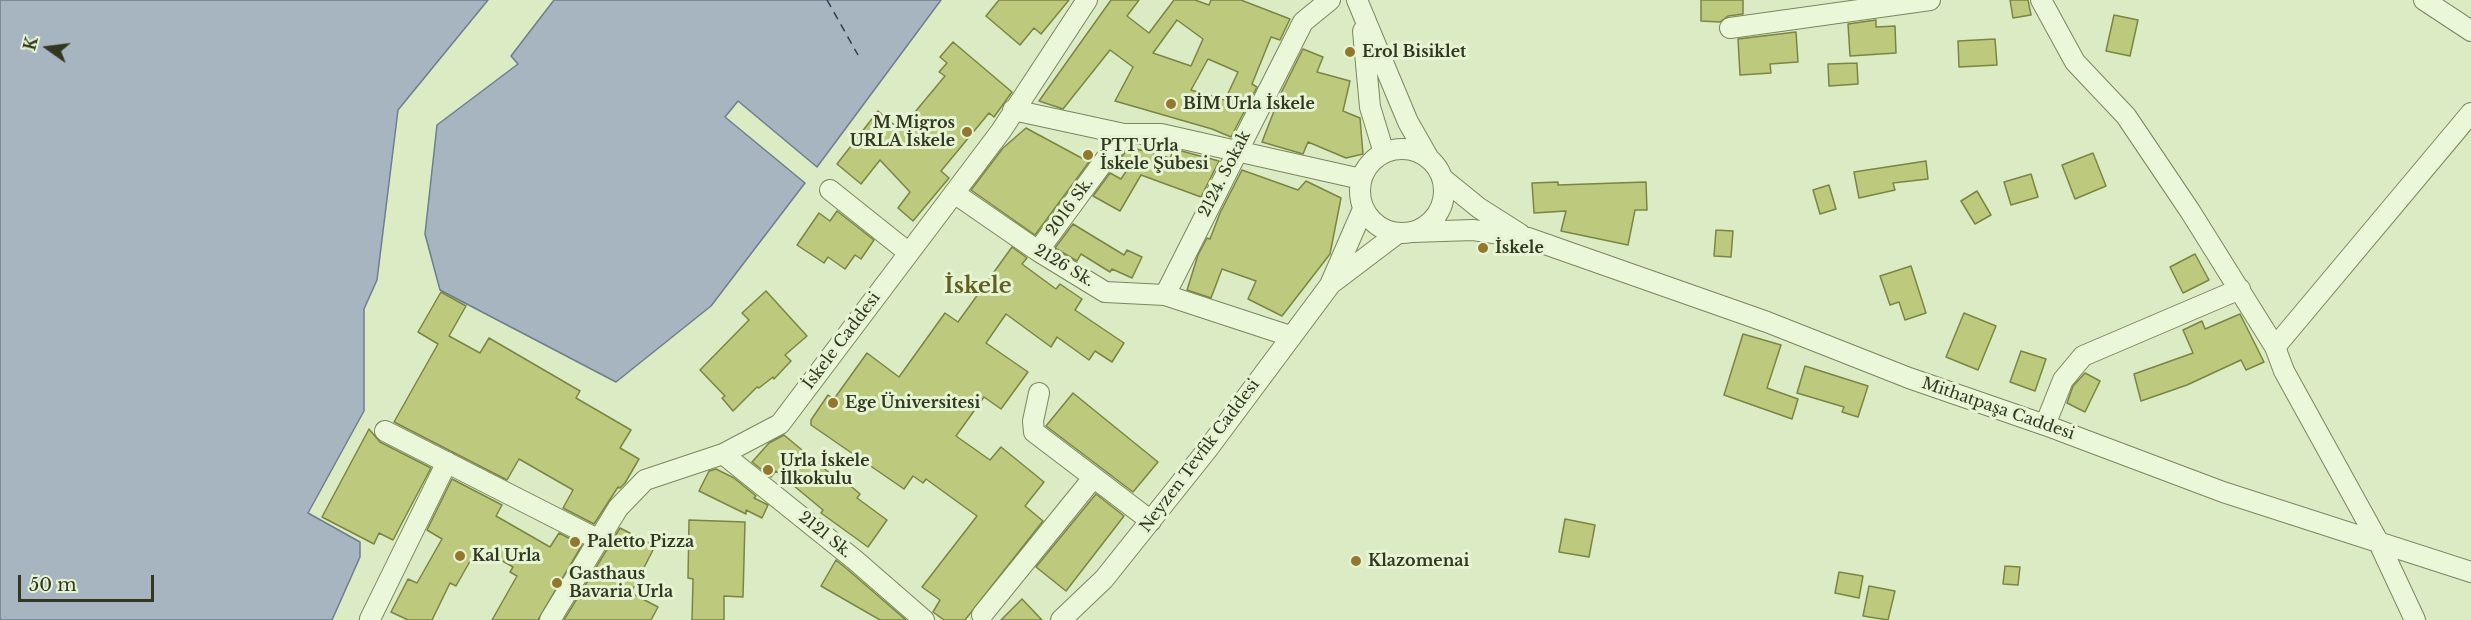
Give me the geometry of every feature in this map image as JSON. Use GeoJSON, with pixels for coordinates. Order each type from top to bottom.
{"type":"FeatureCollection","features":[{"type":"Feature","properties":{"kind":"street","name":"İskele Caddesi"},"geometry":{"type":"LineString","coordinates":[[550,620],[618,508],[645,480],[723,454],[780,424],[1001,131],[1012,110],[1087,0]]}},
{"type":"Feature","properties":{"kind":"street","name":"2124. Sokak"},"geometry":{"type":"LineString","coordinates":[[1165,295],[1235,152],[1303,22],[1330,0]]}},
{"type":"Feature","properties":{"kind":"street"},"geometry":{"type":"LineString","coordinates":[[1730,28],[1930,0]]}},
{"type":"Feature","properties":{"kind":"street"},"geometry":{"type":"LineString","coordinates":[[2041,0],[2075,62],[2126,116],[2276,347],[2284,370],[2379,543],[2415,620]]}},
{"type":"Feature","properties":{"kind":"street"},"geometry":{"type":"LineString","coordinates":[[2424,0],[2471,31]]}},
{"type":"Feature","properties":{"kind":"street"},"geometry":{"type":"LineString","coordinates":[[1359,5],[1370,107],[1384,153]]}},
{"type":"Feature","properties":{"kind":"street"},"geometry":{"type":"LineString","coordinates":[[1359,5],[1408,122],[1442,178],[1479,208],[1528,238]]}},
{"type":"Feature","properties":{"kind":"street"},"geometry":{"type":"LineString","coordinates":[[1012,110],[1124,134],[1161,134],[1361,179]]}},
{"type":"Feature","properties":{"kind":"street"},"geometry":{"type":"LineString","coordinates":[[2276,347],[2471,112]]}},
{"type":"Feature","properties":{"kind":"street","name":"2016 Sk."},"geometry":{"type":"LineString","coordinates":[[1038,251],[1124,134]]}},
{"type":"Feature","properties":{"kind":"street"},"geometry":{"type":"LineString","coordinates":[[1428,158],[1406,149],[1384,153],[1366,168],[1360,189],[1364,209],[1377,226],[1405,233],[1473,230],[1528,238]]}},
{"type":"Feature","properties":{"kind":"street"},"geometry":{"type":"LineString","coordinates":[[1330,285],[1405,233],[1425,226],[1435,217],[1442,205],[1444,192],[1442,178]]}},
{"type":"Feature","properties":{"kind":"street"},"geometry":{"type":"LineString","coordinates":[[830,190],[909,253]]}},
{"type":"Feature","properties":{"kind":"street","name":"2126 Sk."},"geometry":{"type":"LineString","coordinates":[[954,193],[1038,251],[1105,292],[1165,295],[1290,336]]}},
{"type":"Feature","properties":{"kind":"street"},"geometry":{"type":"LineString","coordinates":[[1330,285],[1364,209]]}},
{"type":"Feature","properties":{"kind":"street","name":"Mithatpaşa Caddesi"},"geometry":{"type":"LineString","coordinates":[[1528,238],[1767,322],[1909,378],[2045,425],[2223,492],[2471,572]]}},
{"type":"Feature","properties":{"kind":"street","name":"Neyzen Tevfik Caddesi"},"geometry":{"type":"LineString","coordinates":[[1061,620],[1104,579],[1151,521],[1330,285]]}},
{"type":"Feature","properties":{"kind":"street"},"geometry":{"type":"LineString","coordinates":[[2045,425],[2063,380],[2083,356],[2240,289]]}},
{"type":"Feature","properties":{"kind":"street"},"geometry":{"type":"LineString","coordinates":[[1039,393],[1033,422],[1034,432],[1151,521]]}},
{"type":"Feature","properties":{"kind":"street"},"geometry":{"type":"LineString","coordinates":[[386,431],[599,540]]}},
{"type":"Feature","properties":{"kind":"street","name":"2121 Sk."},"geometry":{"type":"LineString","coordinates":[[723,454],[855,560],[924,620]]}},
{"type":"Feature","properties":{"kind":"street"},"geometry":{"type":"LineString","coordinates":[[370,619],[447,462]]}},
{"type":"Feature","properties":{"kind":"street"},"geometry":{"type":"LineString","coordinates":[[982,615],[1093,478]]}},
{"type":"Feature","properties":{"kind":"shaded area"},"geometry":{"type":"Polygon","coordinates":[[[0,0],[488,0],[398,110],[377,280],[364,309],[364,411],[308,513],[360,542],[360,557],[332,620],[0,620],[0,0]]]}},
{"type":"Feature","properties":{"kind":"shaded area"},"geometry":{"type":"Polygon","coordinates":[[[554,0],[941,0],[817,167],[738,101],[725,117],[805,183],[711,306],[616,382],[440,290],[425,234],[437,125],[518,64],[511,56],[554,0]]]}},
{"type":"Feature","properties":{"kind":"building"},"geometry":{"type":"Polygon","coordinates":[[[999,0],[1069,0],[1041,34],[1034,28],[1020,45],[986,16],[999,0]]]}},
{"type":"Feature","properties":{"kind":"building"},"geometry":{"type":"Polygon","coordinates":[[[1111,0],[1139,0],[1127,16],[1149,33],[1174,0],[1195,0],[1209,5],[1211,0],[1241,0],[1290,19],[1280,40],[1271,37],[1252,84],[1257,87],[1231,137],[1212,129],[1115,101],[1133,67],[1110,50],[1063,109],[1039,101],[1111,0]],[[1177,20],[1153,53],[1191,66],[1203,39],[1177,20]],[[1208,59],[1191,90],[1225,100],[1238,72],[1208,59]]]}},
{"type":"Feature","properties":{"kind":"building"},"geometry":{"type":"Polygon","coordinates":[[[1701,0],[1743,0],[1743,14],[1728,16],[1720,22],[1701,21],[1701,0]]]}},
{"type":"Feature","properties":{"kind":"building"},"geometry":{"type":"Polygon","coordinates":[[[2010,0],[2028,0],[2031,15],[2013,18],[2010,0]]]}},
{"type":"Feature","properties":{"kind":"building"},"geometry":{"type":"Polygon","coordinates":[[[2114,15],[2138,20],[2130,56],[2106,51],[2114,15]]]}},
{"type":"Feature","properties":{"kind":"building"},"geometry":{"type":"Polygon","coordinates":[[[1876,20],[1876,27],[1895,26],[1896,53],[1850,56],[1848,24],[1876,20]]]}},
{"type":"Feature","properties":{"kind":"building"},"geometry":{"type":"Polygon","coordinates":[[[1796,32],[1798,62],[1770,64],[1771,73],[1740,75],[1738,39],[1796,32]]]}},
{"type":"Feature","properties":{"kind":"building"},"geometry":{"type":"Polygon","coordinates":[[[1995,39],[1997,65],[1959,67],[1958,41],[1995,39]]]}},
{"type":"Feature","properties":{"kind":"building"},"geometry":{"type":"Polygon","coordinates":[[[953,42],[1012,92],[994,117],[989,113],[941,171],[949,178],[913,221],[898,208],[910,192],[880,160],[861,184],[837,164],[878,111],[900,130],[945,76],[939,72],[947,63],[940,57],[953,42]]]}},
{"type":"Feature","properties":{"kind":"building"},"geometry":{"type":"Polygon","coordinates":[[[1303,49],[1323,57],[1317,72],[1350,81],[1343,111],[1360,118],[1363,154],[1346,158],[1308,142],[1303,154],[1262,142],[1281,93],[1303,49]]]}},
{"type":"Feature","properties":{"kind":"building"},"geometry":{"type":"Polygon","coordinates":[[[1857,63],[1858,84],[1829,86],[1828,64],[1857,63]]]}},
{"type":"Feature","properties":{"kind":"building"},"geometry":{"type":"Polygon","coordinates":[[[1026,128],[1089,162],[1035,235],[971,190],[1003,148],[1026,128]]]}},
{"type":"Feature","properties":{"kind":"building"},"geometry":{"type":"Polygon","coordinates":[[[1129,147],[1170,158],[1174,149],[1219,161],[1201,197],[1141,175],[1120,211],[1093,196],[1110,173],[1121,179],[1127,170],[1118,162],[1129,147]]]}},
{"type":"Feature","properties":{"kind":"building"},"geometry":{"type":"Polygon","coordinates":[[[2093,153],[2106,186],[2075,199],[2062,165],[2093,153]]]}},
{"type":"Feature","properties":{"kind":"building"},"geometry":{"type":"Polygon","coordinates":[[[1926,161],[1928,179],[1893,183],[1895,190],[1859,198],[1854,172],[1926,161]]]}},
{"type":"Feature","properties":{"kind":"building"},"geometry":{"type":"Polygon","coordinates":[[[1242,170],[1298,190],[1306,181],[1341,198],[1330,254],[1282,316],[1248,299],[1256,281],[1222,269],[1211,298],[1187,290],[1198,255],[1207,238],[1210,239],[1220,213],[1242,170]]]}},
{"type":"Feature","properties":{"kind":"building"},"geometry":{"type":"Polygon","coordinates":[[[2031,174],[2038,197],[2011,205],[2004,182],[2031,174]]]}},
{"type":"Feature","properties":{"kind":"building"},"geometry":{"type":"Polygon","coordinates":[[[1558,182],[1558,185],[1646,182],[1647,210],[1635,210],[1628,245],[1561,231],[1566,211],[1534,213],[1532,183],[1558,182]]]}},
{"type":"Feature","properties":{"kind":"building"},"geometry":{"type":"Polygon","coordinates":[[[1829,185],[1836,209],[1820,214],[1813,190],[1829,185]]]}},
{"type":"Feature","properties":{"kind":"building"},"geometry":{"type":"Polygon","coordinates":[[[1977,191],[1991,215],[1975,224],[1961,201],[1977,191]]]}},
{"type":"Feature","properties":{"kind":"building"},"geometry":{"type":"Polygon","coordinates":[[[837,211],[874,240],[861,259],[855,255],[845,269],[828,257],[824,263],[797,245],[819,213],[830,221],[837,211]]]}},
{"type":"Feature","properties":{"kind":"building"},"geometry":{"type":"Polygon","coordinates":[[[1073,224],[1124,255],[1127,250],[1142,257],[1132,278],[1112,269],[1110,272],[1081,254],[1077,261],[1055,248],[1073,224]]]}},
{"type":"Feature","properties":{"kind":"building"},"geometry":{"type":"Polygon","coordinates":[[[1716,230],[1733,231],[1731,257],[1714,256],[1716,230]]]}},
{"type":"Feature","properties":{"kind":"building"},"geometry":{"type":"Polygon","coordinates":[[[1012,247],[1027,258],[1022,264],[1056,289],[1060,284],[1082,299],[1075,310],[1124,343],[1112,362],[1095,351],[1089,360],[1057,337],[1051,347],[1006,314],[986,343],[1028,372],[1001,409],[984,397],[956,436],[990,460],[1001,447],[1044,482],[1025,506],[1043,521],[965,620],[944,620],[933,612],[940,600],[922,587],[977,516],[926,479],[923,483],[913,476],[904,489],[811,425],[811,420],[828,395],[834,399],[867,353],[899,377],[945,313],[958,322],[1012,247]]]}},
{"type":"Feature","properties":{"kind":"building"},"geometry":{"type":"Polygon","coordinates":[[[2195,254],[2209,280],[2183,293],[2170,267],[2195,254]]]}},
{"type":"Feature","properties":{"kind":"building"},"geometry":{"type":"Polygon","coordinates":[[[1911,266],[1926,313],[1905,320],[1899,302],[1890,305],[1880,276],[1911,266]]]}},
{"type":"Feature","properties":{"kind":"building"},"geometry":{"type":"Polygon","coordinates":[[[766,291],[807,336],[785,355],[791,361],[774,379],[773,377],[759,388],[757,387],[733,411],[722,398],[725,396],[700,370],[749,320],[742,313],[766,291]]]}},
{"type":"Feature","properties":{"kind":"building"},"geometry":{"type":"Polygon","coordinates":[[[441,292],[466,306],[449,336],[480,353],[489,338],[580,391],[576,398],[631,430],[620,448],[639,459],[625,483],[620,488],[618,487],[594,524],[563,508],[573,490],[519,459],[507,480],[394,422],[438,344],[418,332],[441,292]]]}},
{"type":"Feature","properties":{"kind":"building"},"geometry":{"type":"Polygon","coordinates":[[[1964,313],[1996,326],[1978,370],[1946,357],[1964,313]]]}},
{"type":"Feature","properties":{"kind":"building"},"geometry":{"type":"Polygon","coordinates":[[[2240,314],[2264,362],[2246,370],[2241,360],[2187,385],[2141,401],[2134,374],[2193,353],[2183,330],[2202,321],[2205,329],[2240,314]]]}},
{"type":"Feature","properties":{"kind":"building"},"geometry":{"type":"Polygon","coordinates":[[[1743,334],[1781,345],[1767,388],[1798,399],[1792,419],[1724,395],[1743,334]]]}},
{"type":"Feature","properties":{"kind":"building"},"geometry":{"type":"Polygon","coordinates":[[[2021,351],[2046,359],[2035,391],[2010,382],[2021,351]]]}},
{"type":"Feature","properties":{"kind":"building"},"geometry":{"type":"Polygon","coordinates":[[[1805,366],[1868,386],[1858,417],[1842,412],[1844,407],[1797,393],[1805,366]]]}},
{"type":"Feature","properties":{"kind":"building"},"geometry":{"type":"Polygon","coordinates":[[[2085,373],[2100,381],[2085,412],[2067,403],[2073,386],[2085,373]]]}},
{"type":"Feature","properties":{"kind":"building"},"geometry":{"type":"Polygon","coordinates":[[[1073,393],[1158,462],[1133,492],[1046,426],[1073,393]]]}},
{"type":"Feature","properties":{"kind":"building"},"geometry":{"type":"Polygon","coordinates":[[[369,429],[380,442],[431,468],[393,540],[379,533],[374,544],[322,517],[369,429]]]}},
{"type":"Feature","properties":{"kind":"building"},"geometry":{"type":"Polygon","coordinates":[[[784,435],[844,485],[846,482],[860,494],[857,498],[887,520],[868,547],[821,513],[823,510],[776,471],[771,477],[752,462],[769,443],[784,435]]]}},
{"type":"Feature","properties":{"kind":"building"},"geometry":{"type":"Polygon","coordinates":[[[716,469],[734,478],[756,496],[754,498],[768,505],[762,518],[746,510],[746,514],[699,491],[709,471],[716,469]]]}},
{"type":"Feature","properties":{"kind":"building"},"geometry":{"type":"Polygon","coordinates":[[[452,479],[502,505],[496,516],[550,547],[559,533],[582,545],[538,620],[492,620],[517,576],[510,572],[513,567],[478,547],[456,586],[450,583],[432,620],[408,620],[391,612],[408,579],[417,583],[442,539],[427,530],[452,479]]]}},
{"type":"Feature","properties":{"kind":"building"},"geometry":{"type":"Polygon","coordinates":[[[1096,494],[1124,516],[1066,591],[1036,567],[1096,494]]]}},
{"type":"Feature","properties":{"kind":"building"},"geometry":{"type":"Polygon","coordinates":[[[1565,519],[1595,525],[1589,557],[1559,552],[1565,519]]]}},
{"type":"Feature","properties":{"kind":"building"},"geometry":{"type":"Polygon","coordinates":[[[689,520],[745,522],[743,597],[724,596],[724,620],[692,620],[693,579],[688,578],[689,520]]]}},
{"type":"Feature","properties":{"kind":"building"},"geometry":{"type":"Polygon","coordinates":[[[620,528],[655,546],[631,593],[658,607],[651,620],[564,620],[620,528]]]}},
{"type":"Feature","properties":{"kind":"building"},"geometry":{"type":"Polygon","coordinates":[[[836,560],[906,620],[880,620],[821,586],[836,560]]]}},
{"type":"Feature","properties":{"kind":"building"},"geometry":{"type":"Polygon","coordinates":[[[2005,566],[2020,567],[2018,585],[2003,584],[2005,566]]]}},
{"type":"Feature","properties":{"kind":"building"},"geometry":{"type":"Polygon","coordinates":[[[1839,572],[1863,576],[1859,598],[1835,593],[1839,572]]]}},
{"type":"Feature","properties":{"kind":"building"},"geometry":{"type":"Polygon","coordinates":[[[1869,586],[1895,591],[1888,620],[1863,616],[1869,586]]]}},
{"type":"Feature","properties":{"kind":"building"},"geometry":{"type":"Polygon","coordinates":[[[1022,599],[1042,620],[1001,620],[1022,599]]]}},
{"type":"Feature","properties":{"kind":"ferry route"},"geometry":{"type":"LineString","coordinates":[[827,0],[858,55]]}},
{"type":"Feature","properties":{"kind":"place","name":"Erol Bisiklet"},"geometry":{"type":"Point","coordinates":[1350,52]}},
{"type":"Feature","properties":{"kind":"place","name":"BİM Urla İskele"},"geometry":{"type":"Point","coordinates":[1171,104]}},
{"type":"Feature","properties":{"kind":"place","name":"M Migros URLA İskele"},"geometry":{"type":"Point","coordinates":[967,132]}},
{"type":"Feature","properties":{"kind":"place","name":"PTT Urla İskele Şubesi"},"geometry":{"type":"Point","coordinates":[1088,155]}},
{"type":"Feature","properties":{"kind":"place","name":"İskele"},"geometry":{"type":"Point","coordinates":[1483,248]}},
{"type":"Feature","properties":{"kind":"place","name":"Ege Üniversitesi"},"geometry":{"type":"Point","coordinates":[833,403]}},
{"type":"Feature","properties":{"kind":"place","name":"Urla İskele İlkokulu"},"geometry":{"type":"Point","coordinates":[768,470]}},
{"type":"Feature","properties":{"kind":"place","name":"Paletto Pizza"},"geometry":{"type":"Point","coordinates":[575,542]}},
{"type":"Feature","properties":{"kind":"place","name":"Kal Urla"},"geometry":{"type":"Point","coordinates":[460,556]}},
{"type":"Feature","properties":{"kind":"place","name":"Klazomenai"},"geometry":{"type":"Point","coordinates":[1356,561]}},
{"type":"Feature","properties":{"kind":"place","name":"Gasthaus Bavaria Urla"},"geometry":{"type":"Point","coordinates":[557,583]}},
{"type":"Feature","properties":{"kind":"district","name":"İskele"},"geometry":{"type":"Point","coordinates":[978,287]}}]}
